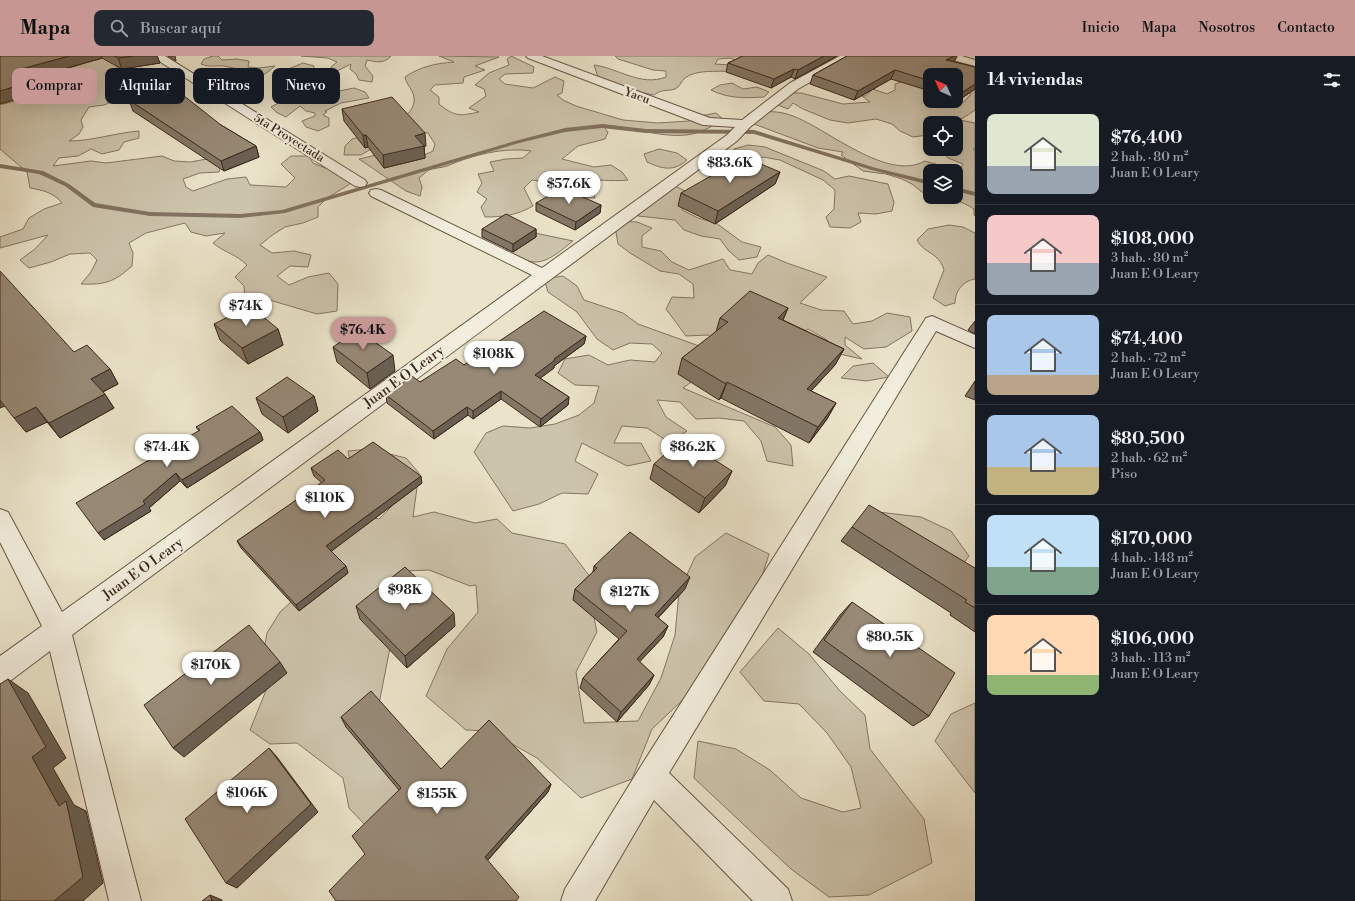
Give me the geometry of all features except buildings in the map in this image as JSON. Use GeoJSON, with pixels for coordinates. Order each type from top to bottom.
{"type":"FeatureCollection","features":[{"type":"Feature","properties":{"kind":"street","name":"5ta Proyectada"},"geometry":{"type":"LineString","coordinates":[[157,56],[360,183]]}},
{"type":"Feature","properties":{"kind":"street","name":"Yacu"},"geometry":{"type":"LineString","coordinates":[[532,56],[708,122],[740,130]]}},
{"type":"Feature","properties":{"kind":"street","name":"Juan E O Leary"},"geometry":{"type":"LineString","coordinates":[[0,672],[544,275],[740,130],[794,86],[848,56]]}},
{"type":"Feature","properties":{"kind":"street"},"geometry":{"type":"LineString","coordinates":[[949,56],[975,63]]}},
{"type":"Feature","properties":{"kind":"street"},"geometry":{"type":"LineString","coordinates":[[376,193],[544,275]]}},
{"type":"Feature","properties":{"kind":"street"},"geometry":{"type":"LineString","coordinates":[[577,901],[651,776],[932,322],[975,342]]}},
{"type":"Feature","properties":{"kind":"street"},"geometry":{"type":"LineString","coordinates":[[0,519],[58,631],[125,901]]}},
{"type":"Feature","properties":{"kind":"street"},"geometry":{"type":"LineString","coordinates":[[651,776],[776,901]]}},
{"type":"Feature","properties":{"kind":"shaded area"},"geometry":{"type":"Polygon","coordinates":[[[109,56],[125,62],[116,68],[105,68],[105,104],[106,104],[89,107],[81,120],[83,127],[79,134],[69,141],[86,140],[139,131],[139,138],[124,142],[119,150],[102,154],[91,149],[78,156],[59,158],[53,166],[91,161],[106,163],[162,156],[174,161],[190,162],[207,159],[221,162],[219,172],[200,173],[183,179],[186,187],[193,191],[227,179],[246,177],[250,185],[286,187],[295,178],[281,164],[291,156],[309,156],[313,163],[325,168],[343,168],[352,175],[350,184],[327,198],[318,207],[318,217],[303,223],[285,227],[260,245],[272,253],[294,251],[311,255],[308,267],[290,266],[277,276],[289,285],[308,277],[329,273],[338,284],[337,311],[317,314],[266,299],[245,299],[244,286],[235,277],[247,265],[239,258],[213,243],[225,233],[206,236],[191,232],[185,223],[146,233],[129,243],[133,253],[132,266],[120,276],[97,284],[81,284],[91,272],[97,260],[90,253],[70,254],[51,262],[29,268],[20,260],[35,249],[48,235],[0,248],[0,237],[23,229],[29,218],[44,209],[62,203],[48,192],[30,188],[27,172],[0,149],[0,104],[12,102],[12,104],[97,104],[97,68],[67,68],[72,63],[97,60],[109,56]]]}},
{"type":"Feature","properties":{"kind":"shaded area"},"geometry":{"type":"Polygon","coordinates":[[[218,56],[222,60],[237,59],[249,61],[248,67],[259,68],[208,66],[201,64],[204,59],[218,56]]]}},
{"type":"Feature","properties":{"kind":"shaded area"},"geometry":{"type":"Polygon","coordinates":[[[301,56],[391,56],[389,59],[377,62],[367,60],[365,66],[373,76],[372,82],[359,80],[356,74],[350,69],[351,64],[340,70],[340,68],[331,68],[337,62],[328,58],[301,56]]]}},
{"type":"Feature","properties":{"kind":"shaded area"},"geometry":{"type":"Polygon","coordinates":[[[439,56],[499,57],[475,66],[485,70],[464,77],[463,83],[435,85],[430,90],[439,97],[439,104],[449,111],[462,115],[479,112],[469,108],[486,96],[484,89],[475,85],[489,73],[509,65],[507,59],[511,56],[534,67],[533,73],[505,74],[499,79],[505,84],[533,88],[555,77],[564,81],[562,93],[557,95],[563,100],[576,106],[623,120],[658,123],[689,121],[700,116],[716,113],[724,120],[700,132],[682,135],[659,134],[602,125],[608,132],[605,139],[578,146],[562,159],[594,167],[611,165],[622,172],[628,180],[593,180],[581,182],[593,189],[595,198],[576,197],[542,190],[548,182],[532,180],[524,188],[533,206],[521,212],[510,215],[485,217],[481,207],[487,199],[477,192],[482,183],[478,174],[494,171],[490,162],[523,158],[531,151],[510,150],[488,153],[467,158],[445,167],[429,170],[419,178],[422,187],[420,196],[406,191],[359,159],[376,155],[420,157],[433,151],[435,144],[428,133],[394,126],[410,112],[414,102],[412,91],[405,77],[428,66],[454,62],[439,56]]]}},
{"type":"Feature","properties":{"kind":"shaded area"},"geometry":{"type":"Polygon","coordinates":[[[615,56],[739,56],[749,61],[787,66],[790,78],[730,58],[718,59],[715,64],[730,65],[731,71],[695,73],[685,78],[675,89],[663,91],[654,95],[640,92],[631,87],[603,82],[598,77],[594,65],[648,80],[666,77],[666,71],[653,70],[618,59],[615,56]]]}},
{"type":"Feature","properties":{"kind":"shaded area"},"geometry":{"type":"Polygon","coordinates":[[[931,56],[957,68],[923,68],[923,108],[963,108],[963,102],[971,94],[963,91],[963,71],[975,76],[975,110],[963,118],[963,116],[923,116],[923,136],[913,137],[900,131],[892,124],[876,119],[848,123],[830,120],[803,109],[793,103],[788,109],[775,104],[787,93],[801,93],[843,104],[870,102],[862,96],[865,96],[873,89],[887,94],[895,90],[895,84],[903,81],[931,56]]]}},
{"type":"Feature","properties":{"kind":"shaded area"},"geometry":{"type":"Polygon","coordinates":[[[303,63],[314,66],[314,68],[291,68],[303,63]]]}},
{"type":"Feature","properties":{"kind":"shaded area"},"geometry":{"type":"Polygon","coordinates":[[[275,66],[272,68],[264,74],[264,68],[259,68],[275,66]]]}},
{"type":"Feature","properties":{"kind":"shaded area"},"geometry":{"type":"Polygon","coordinates":[[[732,83],[743,89],[757,87],[769,92],[764,97],[744,98],[724,95],[711,90],[720,85],[732,83]]]}},
{"type":"Feature","properties":{"kind":"shaded area"},"geometry":{"type":"Polygon","coordinates":[[[354,88],[365,92],[369,98],[340,104],[340,91],[354,88]]]}},
{"type":"Feature","properties":{"kind":"shaded area"},"geometry":{"type":"Polygon","coordinates":[[[276,104],[339,104],[325,111],[327,112],[323,115],[329,118],[329,126],[318,131],[306,127],[302,121],[315,116],[315,113],[306,111],[300,106],[286,117],[276,112],[271,107],[276,104]]]}},
{"type":"Feature","properties":{"kind":"shaded area"},"geometry":{"type":"Polygon","coordinates":[[[765,112],[782,113],[793,116],[807,123],[858,151],[893,165],[910,166],[925,161],[936,164],[923,164],[923,193],[912,184],[902,179],[886,174],[863,171],[841,155],[843,152],[818,148],[746,121],[748,114],[765,112]]]}},
{"type":"Feature","properties":{"kind":"shaded area"},"geometry":{"type":"Polygon","coordinates":[[[963,121],[975,123],[975,149],[973,149],[975,151],[975,216],[974,209],[963,204],[963,164],[946,156],[963,156],[963,121]]]}},
{"type":"Feature","properties":{"kind":"shaded area"},"geometry":{"type":"Polygon","coordinates":[[[367,135],[371,149],[361,155],[344,155],[345,146],[352,139],[367,135]]]}},
{"type":"Feature","properties":{"kind":"shaded area"},"geometry":{"type":"Polygon","coordinates":[[[748,145],[765,147],[824,171],[835,179],[849,176],[888,184],[894,202],[892,211],[876,214],[858,213],[861,222],[850,228],[830,227],[826,217],[834,209],[835,190],[823,180],[780,160],[763,157],[751,162],[735,157],[734,149],[748,145]]]}},
{"type":"Feature","properties":{"kind":"shaded area"},"geometry":{"type":"Polygon","coordinates":[[[659,149],[677,153],[687,160],[673,168],[663,168],[647,162],[644,154],[659,149]]]}},
{"type":"Feature","properties":{"kind":"shaded area"},"geometry":{"type":"Polygon","coordinates":[[[724,157],[735,161],[743,169],[716,175],[704,169],[712,162],[724,157]]]}},
{"type":"Feature","properties":{"kind":"shaded area"},"geometry":{"type":"Polygon","coordinates":[[[675,186],[689,193],[682,210],[698,218],[716,223],[742,242],[761,247],[757,257],[739,260],[728,250],[720,239],[701,236],[684,230],[675,220],[638,216],[641,206],[675,186]]]}},
{"type":"Feature","properties":{"kind":"shaded area"},"geometry":{"type":"Polygon","coordinates":[[[617,221],[637,222],[652,228],[642,236],[642,247],[661,251],[672,262],[689,270],[723,259],[730,270],[752,274],[758,263],[768,255],[827,277],[800,303],[821,310],[844,311],[853,324],[872,321],[887,313],[910,317],[912,331],[886,347],[864,349],[845,337],[845,345],[862,359],[839,354],[827,340],[808,329],[796,338],[725,347],[708,335],[686,336],[666,309],[672,297],[694,298],[693,284],[679,274],[660,271],[618,244],[616,232],[617,221]]]}},
{"type":"Feature","properties":{"kind":"shaded area"},"geometry":{"type":"Polygon","coordinates":[[[949,225],[963,227],[975,233],[975,279],[963,284],[960,287],[956,294],[955,303],[945,306],[933,298],[944,270],[942,264],[935,256],[923,248],[917,240],[928,229],[949,225]]]}},
{"type":"Feature","properties":{"kind":"shaded area"},"geometry":{"type":"Polygon","coordinates":[[[535,233],[573,241],[549,259],[534,262],[517,257],[506,250],[518,240],[535,233]]]}},
{"type":"Feature","properties":{"kind":"shaded area"},"geometry":{"type":"Polygon","coordinates":[[[563,276],[577,286],[584,300],[623,313],[638,324],[702,347],[697,378],[683,388],[775,427],[791,445],[793,466],[767,461],[761,441],[744,421],[719,418],[696,419],[680,402],[657,400],[666,417],[687,431],[669,442],[647,428],[622,426],[614,443],[641,443],[651,461],[627,466],[582,443],[575,461],[598,474],[588,494],[562,493],[539,504],[513,511],[474,452],[486,433],[503,426],[530,428],[555,424],[579,415],[594,403],[599,386],[575,385],[558,373],[565,359],[589,355],[608,365],[630,360],[655,362],[662,353],[652,344],[630,343],[613,350],[597,339],[577,312],[548,292],[544,279],[563,276]]]}},
{"type":"Feature","properties":{"kind":"shaded area"},"geometry":{"type":"Polygon","coordinates":[[[873,363],[889,377],[866,381],[841,378],[853,366],[873,363]]]}},
{"type":"Feature","properties":{"kind":"shaded area"},"geometry":{"type":"Polygon","coordinates":[[[369,449],[406,458],[419,473],[413,517],[434,512],[475,523],[497,519],[512,533],[565,544],[591,578],[588,589],[597,632],[576,672],[584,723],[638,721],[661,678],[675,635],[679,592],[695,557],[726,533],[769,554],[758,589],[688,695],[652,729],[632,779],[581,798],[537,758],[489,731],[466,730],[426,696],[447,649],[478,612],[476,585],[470,586],[429,570],[405,571],[378,709],[399,790],[368,828],[349,808],[343,778],[297,743],[270,744],[250,730],[271,678],[263,656],[267,633],[280,612],[317,578],[318,505],[379,519],[393,505],[351,466],[348,451],[369,449]]]}},
{"type":"Feature","properties":{"kind":"shaded area"},"geometry":{"type":"Polygon","coordinates":[[[878,512],[921,517],[951,531],[969,556],[955,574],[878,512]]]}},
{"type":"Feature","properties":{"kind":"shaded area"},"geometry":{"type":"Polygon","coordinates":[[[778,628],[809,654],[840,691],[865,715],[870,749],[924,819],[932,863],[869,895],[829,897],[791,869],[694,778],[698,741],[736,749],[770,770],[801,798],[843,812],[861,808],[851,767],[827,733],[799,704],[764,701],[740,672],[778,628]]]}},
{"type":"Feature","properties":{"kind":"shaded area"},"geometry":{"type":"Polygon","coordinates":[[[975,703],[975,793],[935,741],[951,714],[975,703]]]}},
{"type":"Feature","properties":{"kind":"waterway"},"geometry":{"type":"LineString","coordinates":[[0,166],[41,172],[67,185],[93,205],[150,214],[240,216],[283,212],[517,142],[565,130],[602,126],[646,131],[754,132],[874,169],[923,181]]}},
{"type":"Feature","properties":{"kind":"waterway"},"geometry":{"type":"LineString","coordinates":[[963,191],[975,194]]}}]}
